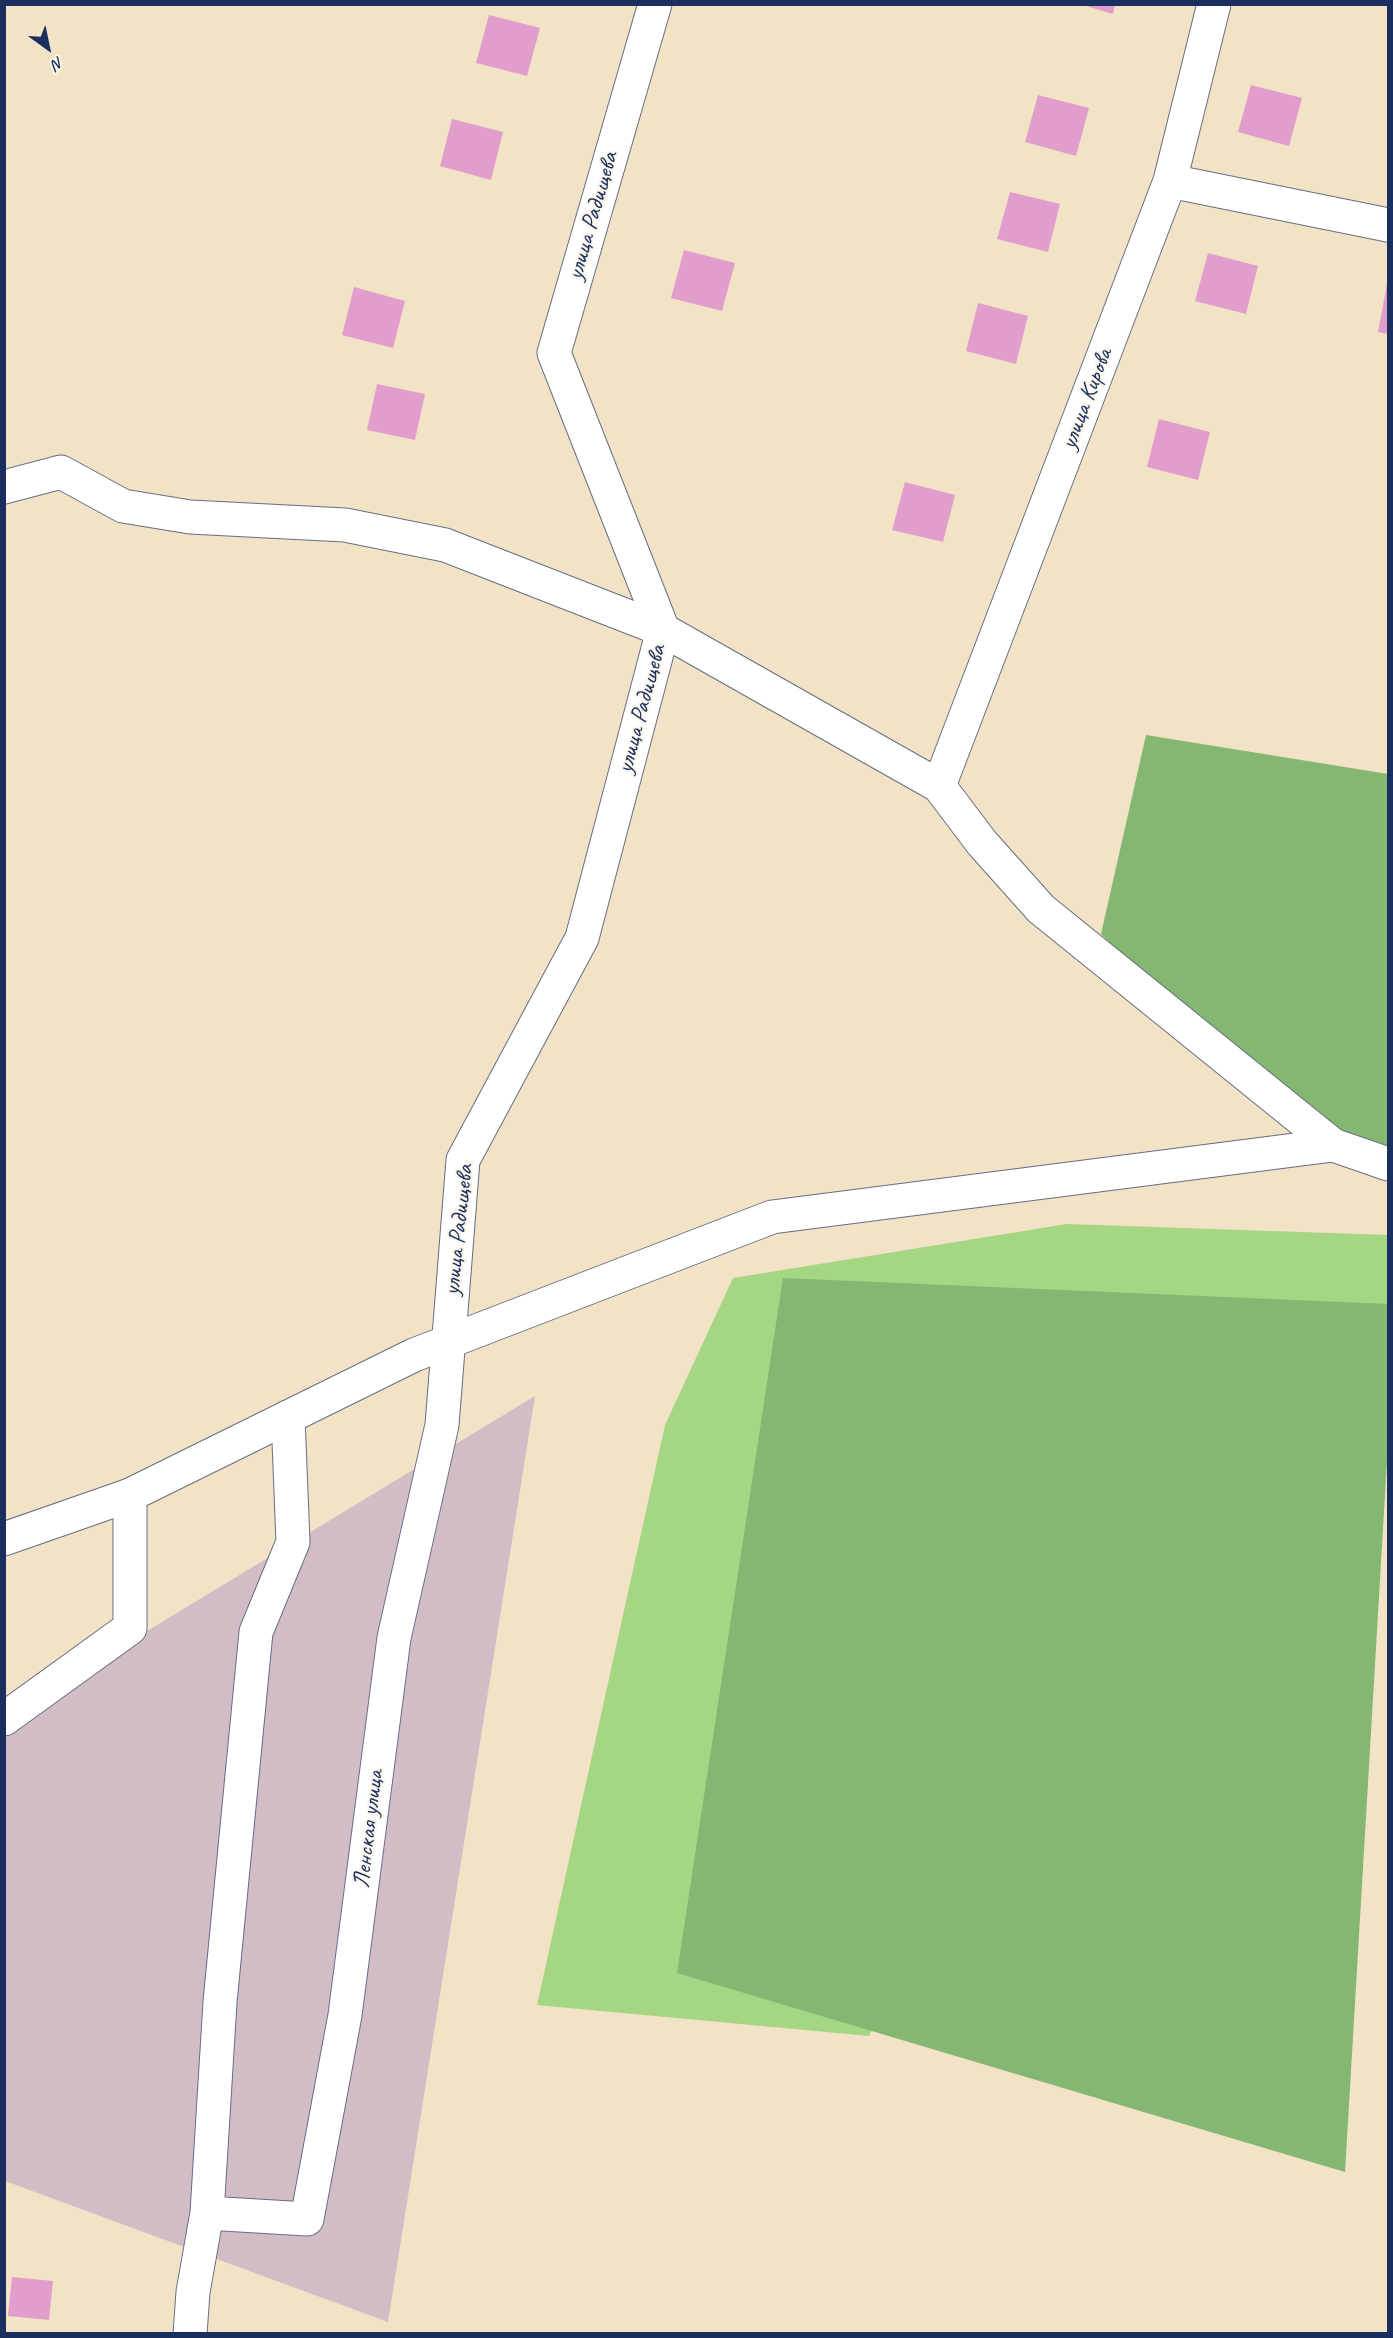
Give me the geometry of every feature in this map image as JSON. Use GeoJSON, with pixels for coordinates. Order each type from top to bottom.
{"type":"FeatureCollection","features":[{"type":"Feature","properties":{"kind":"street","name":"улица Радищева"},"geometry":{"type":"LineString","coordinates":[[449,1341],[463,1160],[582,938],[663,630],[554,353],[655,4]]}},
{"type":"Feature","properties":{"kind":"street","name":"улица Кирова"},"geometry":{"type":"LineString","coordinates":[[939,786],[1170,181],[1214,4]]}},
{"type":"Feature","properties":{"kind":"street"},"geometry":{"type":"LineString","coordinates":[[1170,181],[1389,225]]}},
{"type":"Feature","properties":{"kind":"street"},"geometry":{"type":"LineString","coordinates":[[4,487],[62,472],[123,506],[190,517],[345,525],[445,545],[663,630],[939,786],[982,843],[1041,909],[1333,1145],[1389,1164]]}},
{"type":"Feature","properties":{"kind":"street"},"geometry":{"type":"LineString","coordinates":[[4,1539],[130,1495],[414,1354],[772,1217],[1333,1145]]}},
{"type":"Feature","properties":{"kind":"street","name":"Ленская улица"},"geometry":{"type":"LineString","coordinates":[[207,2213],[307,2219],[345,2015],[394,1638],[442,1425],[449,1341]]}},
{"type":"Feature","properties":{"kind":"street"},"geometry":{"type":"LineString","coordinates":[[190,2334],[193,2292],[207,2213],[220,2002],[256,1632],[293,1542],[288,1417]]}},
{"type":"Feature","properties":{"kind":"street"},"geometry":{"type":"LineString","coordinates":[[4,1719],[130,1628],[130,1495]]}},
{"type":"Feature","properties":{"kind":"shaded area"},"geometry":{"type":"Polygon","coordinates":[[[535,1396],[388,2322],[5,2181],[5,1717],[535,1396]]]}},
{"type":"Feature","properties":{"kind":"green space"},"geometry":{"type":"Polygon","coordinates":[[[1146,735],[1388,774],[1388,1149],[1315,1143],[1101,934],[1146,735]]]}},
{"type":"Feature","properties":{"kind":"green space"},"geometry":{"type":"Polygon","coordinates":[[[1067,1224],[1388,1235],[1388,1347],[1052,1569],[869,2036],[537,2005],[665,1425],[733,1278],[1067,1224]]]}},
{"type":"Feature","properties":{"kind":"green space"},"geometry":{"type":"Polygon","coordinates":[[[783,1278],[1388,1304],[1388,1444],[1345,2172],[677,1973],[783,1278]]]}},
{"type":"Feature","properties":{"kind":"building"},"geometry":{"type":"Polygon","coordinates":[[[1079,4],[1115,4],[1113,14],[1079,4]]]}},
{"type":"Feature","properties":{"kind":"building"},"geometry":{"type":"Polygon","coordinates":[[[489,15],[540,28],[527,76],[476,63],[489,15]]]}},
{"type":"Feature","properties":{"kind":"building"},"geometry":{"type":"Polygon","coordinates":[[[1251,85],[1302,98],[1289,146],[1238,132],[1251,85]]]}},
{"type":"Feature","properties":{"kind":"building"},"geometry":{"type":"Polygon","coordinates":[[[1038,95],[1089,108],[1076,156],[1025,142],[1038,95]]]}},
{"type":"Feature","properties":{"kind":"building"},"geometry":{"type":"Polygon","coordinates":[[[452,119],[503,132],[491,180],[440,166],[452,119]]]}},
{"type":"Feature","properties":{"kind":"building"},"geometry":{"type":"Polygon","coordinates":[[[1010,192],[1060,204],[1048,252],[997,239],[1010,192]]]}},
{"type":"Feature","properties":{"kind":"building"},"geometry":{"type":"Polygon","coordinates":[[[684,250],[735,263],[722,311],[671,298],[684,250]]]}},
{"type":"Feature","properties":{"kind":"building"},"geometry":{"type":"Polygon","coordinates":[[[1208,253],[1258,266],[1246,314],[1195,301],[1208,253]]]}},
{"type":"Feature","properties":{"kind":"building"},"geometry":{"type":"Polygon","coordinates":[[[1388,284],[1388,334],[1378,332],[1388,284]]]}},
{"type":"Feature","properties":{"kind":"building"},"geometry":{"type":"Polygon","coordinates":[[[354,287],[405,301],[393,348],[342,335],[354,287]]]}},
{"type":"Feature","properties":{"kind":"building"},"geometry":{"type":"Polygon","coordinates":[[[978,303],[1028,316],[1016,364],[966,351],[978,303]]]}},
{"type":"Feature","properties":{"kind":"building"},"geometry":{"type":"Polygon","coordinates":[[[377,384],[425,394],[415,440],[367,430],[377,384]]]}},
{"type":"Feature","properties":{"kind":"building"},"geometry":{"type":"Polygon","coordinates":[[[1159,419],[1210,432],[1198,480],[1147,467],[1159,419]]]}},
{"type":"Feature","properties":{"kind":"building"},"geometry":{"type":"Polygon","coordinates":[[[905,482],[955,495],[943,542],[892,530],[905,482]]]}},
{"type":"Feature","properties":{"kind":"building"},"geometry":{"type":"Polygon","coordinates":[[[12,2277],[53,2281],[49,2320],[8,2316],[12,2277]]]}}]}
